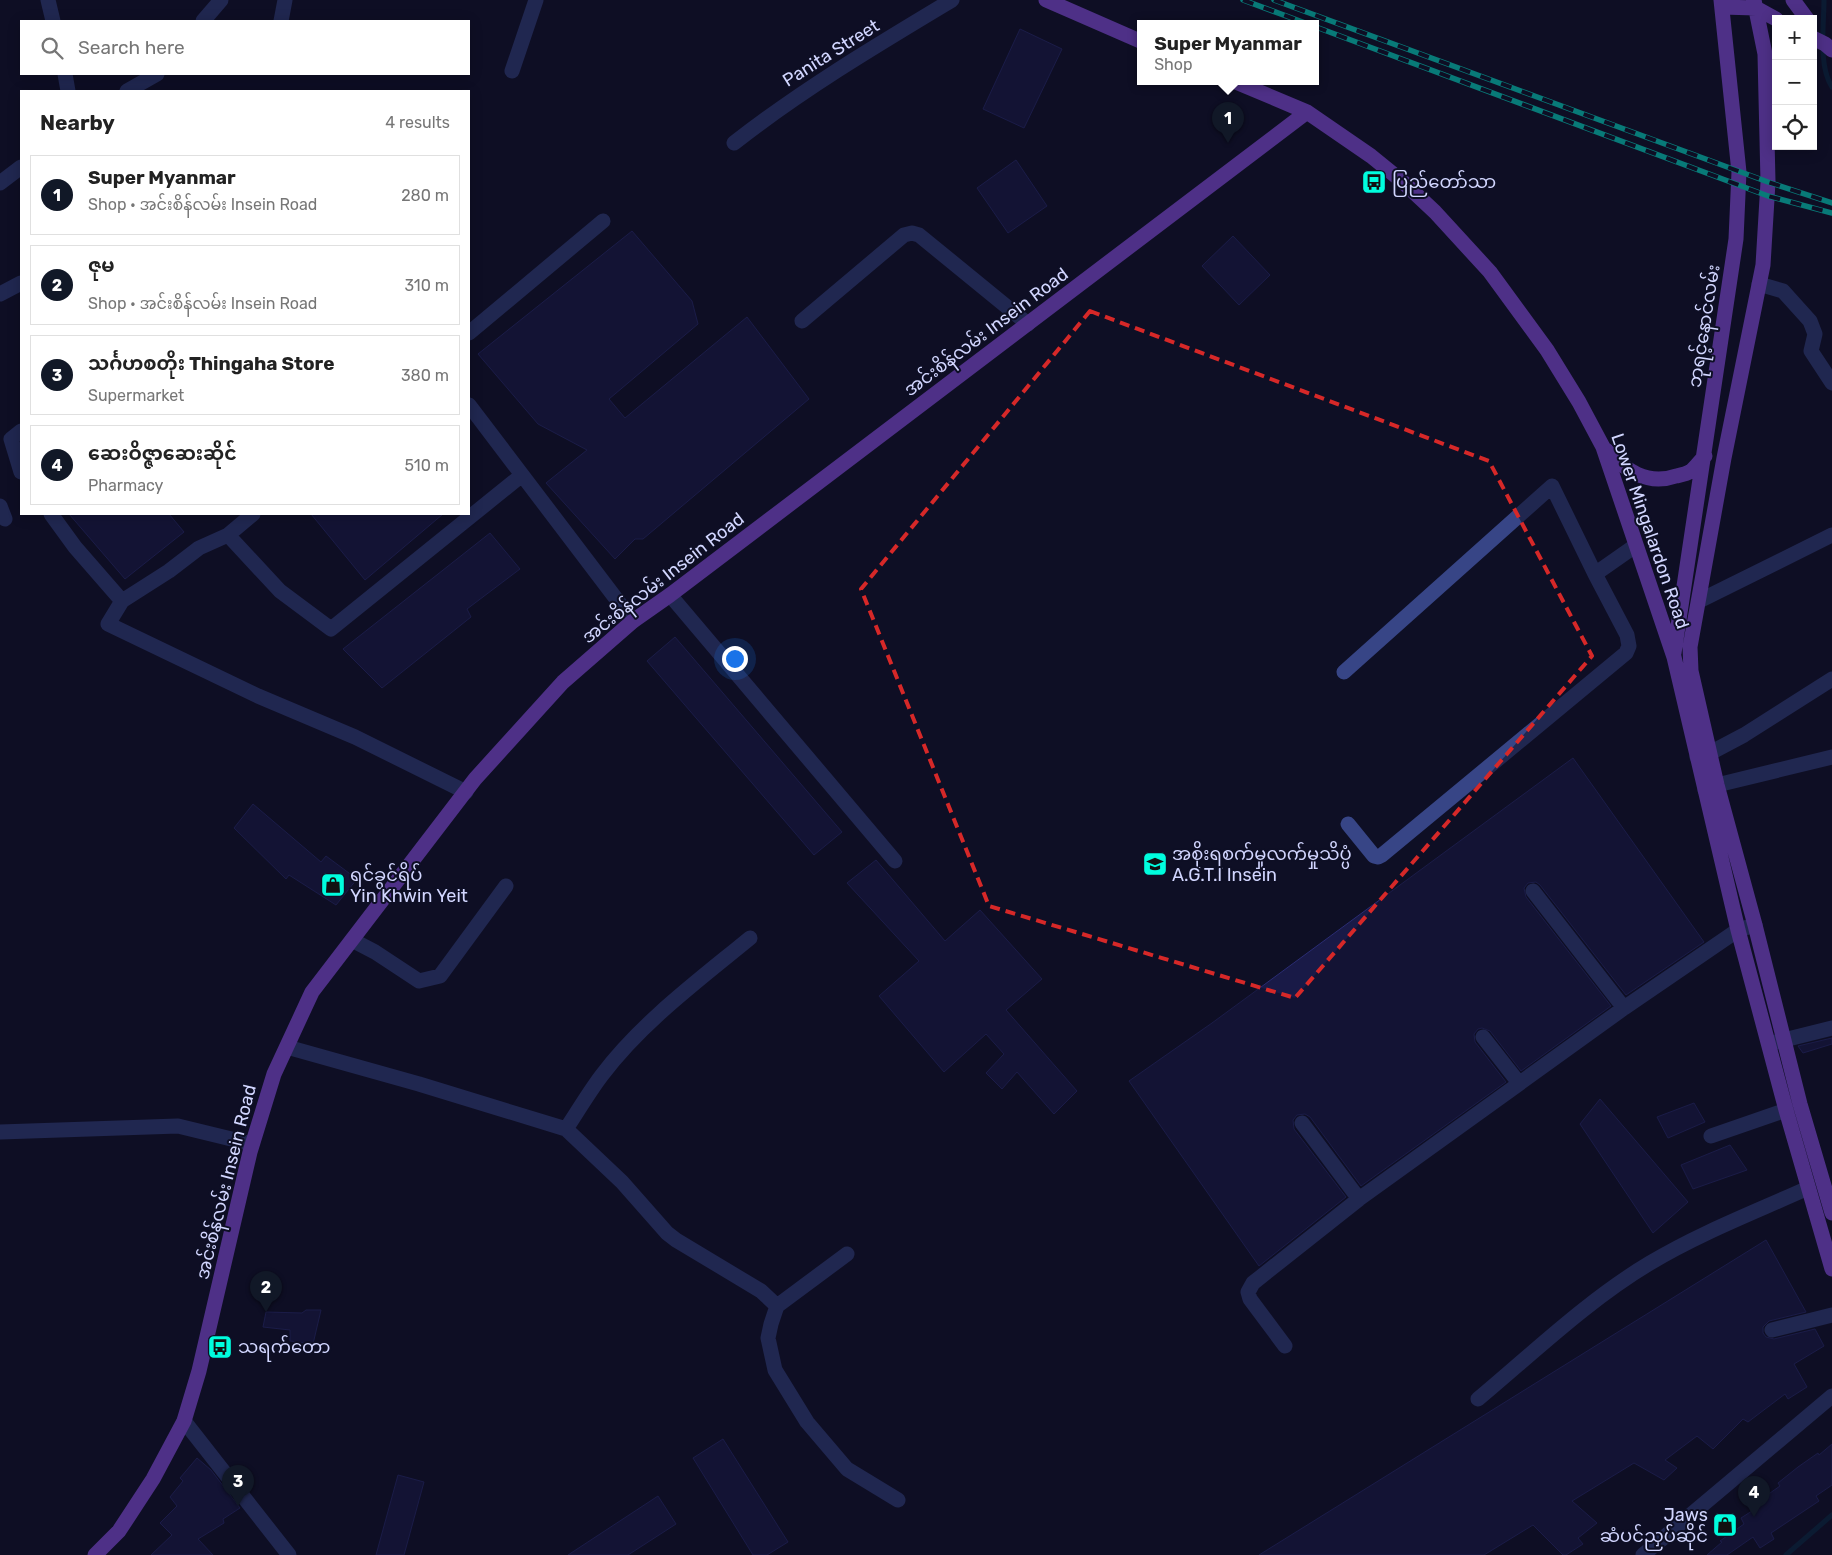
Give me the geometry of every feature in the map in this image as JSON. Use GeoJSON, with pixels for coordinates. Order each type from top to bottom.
{"type":"FeatureCollection","features":[{"type":"Feature","properties":{"kind":"main road"},"geometry":{"type":"LineString","coordinates":[[1046,0],[1137,40]]}},
{"type":"Feature","properties":{"kind":"main road"},"geometry":{"type":"LineString","coordinates":[[1793,0],[1805,15]]}},
{"type":"Feature","properties":{"kind":"main road"},"geometry":{"type":"LineString","coordinates":[[1721,3],[1755,4],[1772,16]]}},
{"type":"Feature","properties":{"kind":"main road","name":"ဘုရင့်နောင်လမ်း"},"geometry":{"type":"LineString","coordinates":[[1674,657],[1736,238],[1739,184],[1737,138],[1721,3]]}},
{"type":"Feature","properties":{"kind":"main road"},"geometry":{"type":"LineString","coordinates":[[1755,4],[1770,51],[1768,196],[1763,265],[1724,458],[1690,647],[1691,671],[1703,755],[1738,930],[1832,1213]]}},
{"type":"Feature","properties":{"kind":"main road","name":"Lower Mingalardon Road"},"geometry":{"type":"LineString","coordinates":[[1243,85],[1307,112],[1371,156],[1403,182],[1435,212],[1490,272],[1547,350],[1579,402],[1603,447],[1674,657]]}},
{"type":"Feature","properties":{"kind":"main road","name":"အင်းစိန်လမ်း Insein Road"},"geometry":{"type":"LineString","coordinates":[[95,1555],[119,1531],[154,1479],[184,1421],[199,1371],[252,1144],[274,1074],[312,992],[466,792],[563,682],[633,621],[670,595],[1307,112]]}},
{"type":"Feature","properties":{"kind":"main road"},"geometry":{"type":"LineString","coordinates":[[1603,447],[1616,461],[1640,477],[1655,479],[1672,478],[1690,472],[1705,456]]}},
{"type":"Feature","properties":{"kind":"main road"},"geometry":{"type":"LineString","coordinates":[[1674,657],[1691,671]]}},
{"type":"Feature","properties":{"kind":"main road"},"geometry":{"type":"LineString","coordinates":[[1674,657],[1703,755]]}},
{"type":"Feature","properties":{"kind":"main road"},"geometry":{"type":"LineString","coordinates":[[1710,788],[1755,925],[1786,1110],[1832,1270]]}},
{"type":"Feature","properties":{"kind":"street"},"geometry":{"type":"LineString","coordinates":[[48,0],[52,20]]}},
{"type":"Feature","properties":{"kind":"street"},"geometry":{"type":"LineString","coordinates":[[203,20],[221,0]]}},
{"type":"Feature","properties":{"kind":"street"},"geometry":{"type":"LineString","coordinates":[[281,20],[285,0]]}},
{"type":"Feature","properties":{"kind":"street"},"geometry":{"type":"LineString","coordinates":[[512,71],[536,0]]}},
{"type":"Feature","properties":{"kind":"street","name":"Panita Street"},"geometry":{"type":"LineString","coordinates":[[734,143],[814,84],[952,0]]}},
{"type":"Feature","properties":{"kind":"street"},"geometry":{"type":"LineString","coordinates":[[64,75],[68,90]]}},
{"type":"Feature","properties":{"kind":"street"},"geometry":{"type":"LineString","coordinates":[[129,90],[155,75]]}},
{"type":"Feature","properties":{"kind":"street"},"geometry":{"type":"LineString","coordinates":[[0,183],[20,168]]}},
{"type":"Feature","properties":{"kind":"street"},"geometry":{"type":"LineString","coordinates":[[470,332],[603,221]]}},
{"type":"Feature","properties":{"kind":"street"},"geometry":{"type":"LineString","coordinates":[[802,321],[904,236],[912,233],[919,235],[1028,324]]}},
{"type":"Feature","properties":{"kind":"street"},"geometry":{"type":"LineString","coordinates":[[0,294],[20,284]]}},
{"type":"Feature","properties":{"kind":"street"},"geometry":{"type":"LineString","coordinates":[[1759,284],[1782,291],[1810,321],[1815,334],[1811,351],[1832,383]]}},
{"type":"Feature","properties":{"kind":"street"},"geometry":{"type":"LineString","coordinates":[[470,406],[633,621]]}},
{"type":"Feature","properties":{"kind":"street"},"geometry":{"type":"LineString","coordinates":[[20,432],[11,439],[20,469]]}},
{"type":"Feature","properties":{"kind":"street"},"geometry":{"type":"LineString","coordinates":[[228,535],[280,591],[331,630],[522,475]]}},
{"type":"Feature","properties":{"kind":"street"},"geometry":{"type":"LineString","coordinates":[[1344,672],[1552,486],[1627,635],[1629,646],[1626,653],[1382,855],[1374,856],[1348,824]]}},
{"type":"Feature","properties":{"kind":"street"},"geometry":{"type":"LineString","coordinates":[[52,515],[75,547],[122,601]]}},
{"type":"Feature","properties":{"kind":"street"},"geometry":{"type":"LineString","coordinates":[[253,515],[228,535],[199,548],[169,571],[122,601],[108,624],[258,696],[355,737],[466,792]]}},
{"type":"Feature","properties":{"kind":"street"},"geometry":{"type":"LineString","coordinates":[[1699,601],[1832,536]]}},
{"type":"Feature","properties":{"kind":"street"},"geometry":{"type":"LineString","coordinates":[[1595,574],[1635,546]]}},
{"type":"Feature","properties":{"kind":"street"},"geometry":{"type":"LineString","coordinates":[[670,595],[895,860]]}},
{"type":"Feature","properties":{"kind":"street"},"geometry":{"type":"LineString","coordinates":[[1703,755],[1744,735],[1832,679]]}},
{"type":"Feature","properties":{"kind":"street"},"geometry":{"type":"LineString","coordinates":[[1710,788],[1832,756]]}},
{"type":"Feature","properties":{"kind":"street"},"geometry":{"type":"LineString","coordinates":[[352,940],[375,952],[419,981],[440,976],[506,886]]}},
{"type":"Feature","properties":{"kind":"street"},"geometry":{"type":"LineString","coordinates":[[1533,891],[1624,1008]]}},
{"type":"Feature","properties":{"kind":"street"},"geometry":{"type":"LineString","coordinates":[[1285,1346],[1250,1298],[1248,1292],[1253,1283],[1359,1199],[1624,1008],[1738,930],[1755,925]]}},
{"type":"Feature","properties":{"kind":"street"},"geometry":{"type":"LineString","coordinates":[[566,1129],[602,1075],[636,1037],[670,1003],[750,938]]}},
{"type":"Feature","properties":{"kind":"street"},"geometry":{"type":"LineString","coordinates":[[1776,1043],[1832,1028]]}},
{"type":"Feature","properties":{"kind":"street"},"geometry":{"type":"LineString","coordinates":[[1483,1036],[1519,1083]]}},
{"type":"Feature","properties":{"kind":"street"},"geometry":{"type":"LineString","coordinates":[[287,1047],[419,1084],[566,1129],[622,1182],[667,1233],[761,1291],[777,1306]]}},
{"type":"Feature","properties":{"kind":"street"},"geometry":{"type":"LineString","coordinates":[[1711,1136],[1786,1110]]}},
{"type":"Feature","properties":{"kind":"street"},"geometry":{"type":"LineString","coordinates":[[1302,1123],[1359,1199]]}},
{"type":"Feature","properties":{"kind":"street"},"geometry":{"type":"LineString","coordinates":[[0,1132],[178,1126],[252,1144]]}},
{"type":"Feature","properties":{"kind":"street"},"geometry":{"type":"LineString","coordinates":[[1478,1399],[1600,1297],[1649,1263],[1693,1239],[1808,1188]]}},
{"type":"Feature","properties":{"kind":"street"},"geometry":{"type":"LineString","coordinates":[[847,1254],[777,1306],[768,1338],[775,1370],[803,1415],[847,1469],[898,1500]]}},
{"type":"Feature","properties":{"kind":"street"},"geometry":{"type":"LineString","coordinates":[[1772,1330],[1832,1315]]}},
{"type":"Feature","properties":{"kind":"street"},"geometry":{"type":"LineString","coordinates":[[1643,1555],[1832,1396]]}},
{"type":"Feature","properties":{"kind":"street"},"geometry":{"type":"LineString","coordinates":[[184,1421],[289,1555]]}},
{"type":"Feature","properties":{"kind":"highlighted area"},"geometry":{"type":"Polygon","coordinates":[[[1090,311],[1489,461],[1592,656],[1295,998],[989,906],[861,589],[1090,311]]]}},
{"type":"Feature","properties":{"kind":"building"},"geometry":{"type":"Polygon","coordinates":[[[1020,29],[1062,49],[1024,128],[983,109],[1020,29]]]}},
{"type":"Feature","properties":{"kind":"building"},"geometry":{"type":"Polygon","coordinates":[[[1016,160],[1047,206],[1008,233],[977,188],[1016,160]]]}},
{"type":"Feature","properties":{"kind":"building"},"geometry":{"type":"Polygon","coordinates":[[[632,231],[692,301],[698,324],[609,399],[625,418],[747,317],[809,399],[643,539],[635,539],[615,559],[546,483],[587,450],[538,424],[478,354],[632,231]]]}},
{"type":"Feature","properties":{"kind":"building"},"geometry":{"type":"Polygon","coordinates":[[[1233,236],[1270,275],[1239,305],[1202,266],[1233,236]]]}},
{"type":"Feature","properties":{"kind":"building"},"geometry":{"type":"Polygon","coordinates":[[[70,515],[170,515],[184,532],[125,579],[70,515]]]}},
{"type":"Feature","properties":{"kind":"building"},"geometry":{"type":"Polygon","coordinates":[[[312,515],[442,515],[365,580],[312,515]]]}},
{"type":"Feature","properties":{"kind":"building"},"geometry":{"type":"Polygon","coordinates":[[[490,533],[520,569],[467,609],[471,617],[382,688],[343,649],[490,533]]]}},
{"type":"Feature","properties":{"kind":"building"},"geometry":{"type":"Polygon","coordinates":[[[675,637],[842,832],[814,855],[647,661],[675,637]]]}},
{"type":"Feature","properties":{"kind":"building"},"geometry":{"type":"Polygon","coordinates":[[[1573,758],[1704,942],[1626,995],[1540,885],[1536,882],[1528,883],[1524,888],[1526,897],[1611,1006],[1521,1071],[1490,1031],[1482,1028],[1478,1029],[1474,1034],[1475,1042],[1506,1082],[1361,1186],[1310,1117],[1305,1114],[1297,1115],[1293,1120],[1294,1129],[1346,1197],[1259,1266],[1129,1081],[1212,1023],[1573,758]]]}},
{"type":"Feature","properties":{"kind":"building"},"geometry":{"type":"Polygon","coordinates":[[[253,804],[321,862],[326,856],[357,879],[336,905],[289,875],[286,879],[234,828],[253,804]]]}},
{"type":"Feature","properties":{"kind":"building"},"geometry":{"type":"Polygon","coordinates":[[[876,860],[945,941],[980,910],[1042,979],[1006,1010],[1077,1091],[1054,1114],[1017,1072],[1002,1089],[986,1073],[1004,1054],[986,1034],[944,1072],[879,996],[919,961],[847,883],[876,860]]]}},
{"type":"Feature","properties":{"kind":"building"},"geometry":{"type":"Polygon","coordinates":[[[1832,1038],[1832,1044],[1803,1053],[1798,1046],[1832,1038]]]}},
{"type":"Feature","properties":{"kind":"building"},"geometry":{"type":"Polygon","coordinates":[[[1600,1099],[1688,1202],[1653,1233],[1580,1124],[1600,1099]]]}},
{"type":"Feature","properties":{"kind":"building"},"geometry":{"type":"Polygon","coordinates":[[[1694,1103],[1705,1122],[1668,1138],[1657,1117],[1694,1103]]]}},
{"type":"Feature","properties":{"kind":"building"},"geometry":{"type":"Polygon","coordinates":[[[1730,1145],[1747,1170],[1693,1189],[1681,1165],[1730,1145]]]}},
{"type":"Feature","properties":{"kind":"building"},"geometry":{"type":"Polygon","coordinates":[[[1766,1240],[1806,1312],[1769,1321],[1763,1327],[1763,1333],[1766,1337],[1774,1339],[1815,1329],[1824,1346],[1794,1364],[1807,1387],[1788,1399],[1785,1394],[1748,1422],[1743,1419],[1713,1449],[1697,1436],[1665,1460],[1677,1468],[1664,1480],[1634,1463],[1572,1501],[1597,1523],[1578,1538],[1583,1544],[1566,1555],[1563,1555],[1533,1525],[1484,1555],[1259,1555],[1766,1240]]]}},
{"type":"Feature","properties":{"kind":"building"},"geometry":{"type":"Polygon","coordinates":[[[306,1310],[321,1310],[313,1344],[290,1341],[290,1330],[263,1327],[266,1312],[302,1313],[306,1310]]]}},
{"type":"Feature","properties":{"kind":"building"},"geometry":{"type":"Polygon","coordinates":[[[723,1439],[788,1542],[767,1555],[753,1555],[693,1458],[723,1439]]]}},
{"type":"Feature","properties":{"kind":"building"},"geometry":{"type":"Polygon","coordinates":[[[1832,1444],[1832,1485],[1816,1496],[1819,1501],[1771,1533],[1774,1539],[1760,1548],[1753,1537],[1727,1555],[1707,1555],[1722,1542],[1720,1541],[1744,1524],[1741,1518],[1766,1502],[1763,1498],[1780,1486],[1778,1483],[1832,1444]]]}},
{"type":"Feature","properties":{"kind":"building"},"geometry":{"type":"Polygon","coordinates":[[[197,1458],[211,1470],[240,1508],[223,1519],[224,1523],[198,1539],[213,1555],[151,1555],[172,1535],[160,1523],[177,1506],[170,1497],[183,1481],[180,1478],[197,1458]]]}},
{"type":"Feature","properties":{"kind":"building"},"geometry":{"type":"Polygon","coordinates":[[[398,1475],[424,1482],[404,1555],[376,1555],[398,1475]]]}},
{"type":"Feature","properties":{"kind":"building"},"geometry":{"type":"Polygon","coordinates":[[[658,1496],[676,1524],[628,1555],[568,1555],[658,1496]]]}},
{"type":"Feature","properties":{"kind":"waterway"},"geometry":{"type":"LineString","coordinates":[[1824,0],[1823,57],[1832,87]]}},
{"type":"Feature","properties":{"kind":"waterway"},"geometry":{"type":"LineString","coordinates":[[1786,1555],[1832,1515]]}},
{"type":"Feature","properties":{"kind":"railway"},"geometry":{"type":"LineString","coordinates":[[1243,0],[1297,20]]}},
{"type":"Feature","properties":{"kind":"railway"},"geometry":{"type":"LineString","coordinates":[[1274,0],[1768,182],[1832,203]]}},
{"type":"Feature","properties":{"kind":"railway"},"geometry":{"type":"LineString","coordinates":[[1319,28],[1768,196],[1832,213]]}},
{"type":"Feature","properties":{"kind":"place","name":"Super Myanmar"},"geometry":{"type":"Point","coordinates":[1228,143]}},
{"type":"Feature","properties":{"kind":"place","name":"ပြည်တော်သာ"},"geometry":{"type":"Point","coordinates":[1374,182]}},
{"type":"Feature","properties":{"kind":"place","name":"အစိုးရစက်မှုလက်မှုသိပ္ပံ A.G.T.I Insein"},"geometry":{"type":"Point","coordinates":[1155,864]}},
{"type":"Feature","properties":{"kind":"place","name":"ရင်ခွင်ရိပ် Yin Khwin Yeit"},"geometry":{"type":"Point","coordinates":[333,885]}},
{"type":"Feature","properties":{"kind":"place","name":"ဇုမ"},"geometry":{"type":"Point","coordinates":[266,1312]}},
{"type":"Feature","properties":{"kind":"place","name":"သရက်တော"},"geometry":{"type":"Point","coordinates":[220,1347]}},
{"type":"Feature","properties":{"kind":"place","name":"သင်္ဂဟစတိုး Thingaha Store"},"geometry":{"type":"Point","coordinates":[238,1506]}},
{"type":"Feature","properties":{"kind":"place","name":"ဆေးဝိဇ္ဇာဆေးဆိုင်"},"geometry":{"type":"Point","coordinates":[1754,1517]}},
{"type":"Feature","properties":{"kind":"place","name":"Jaws ဆံပင်ညှပ်ဆိုင်"},"geometry":{"type":"Point","coordinates":[1725,1525]}}]}
